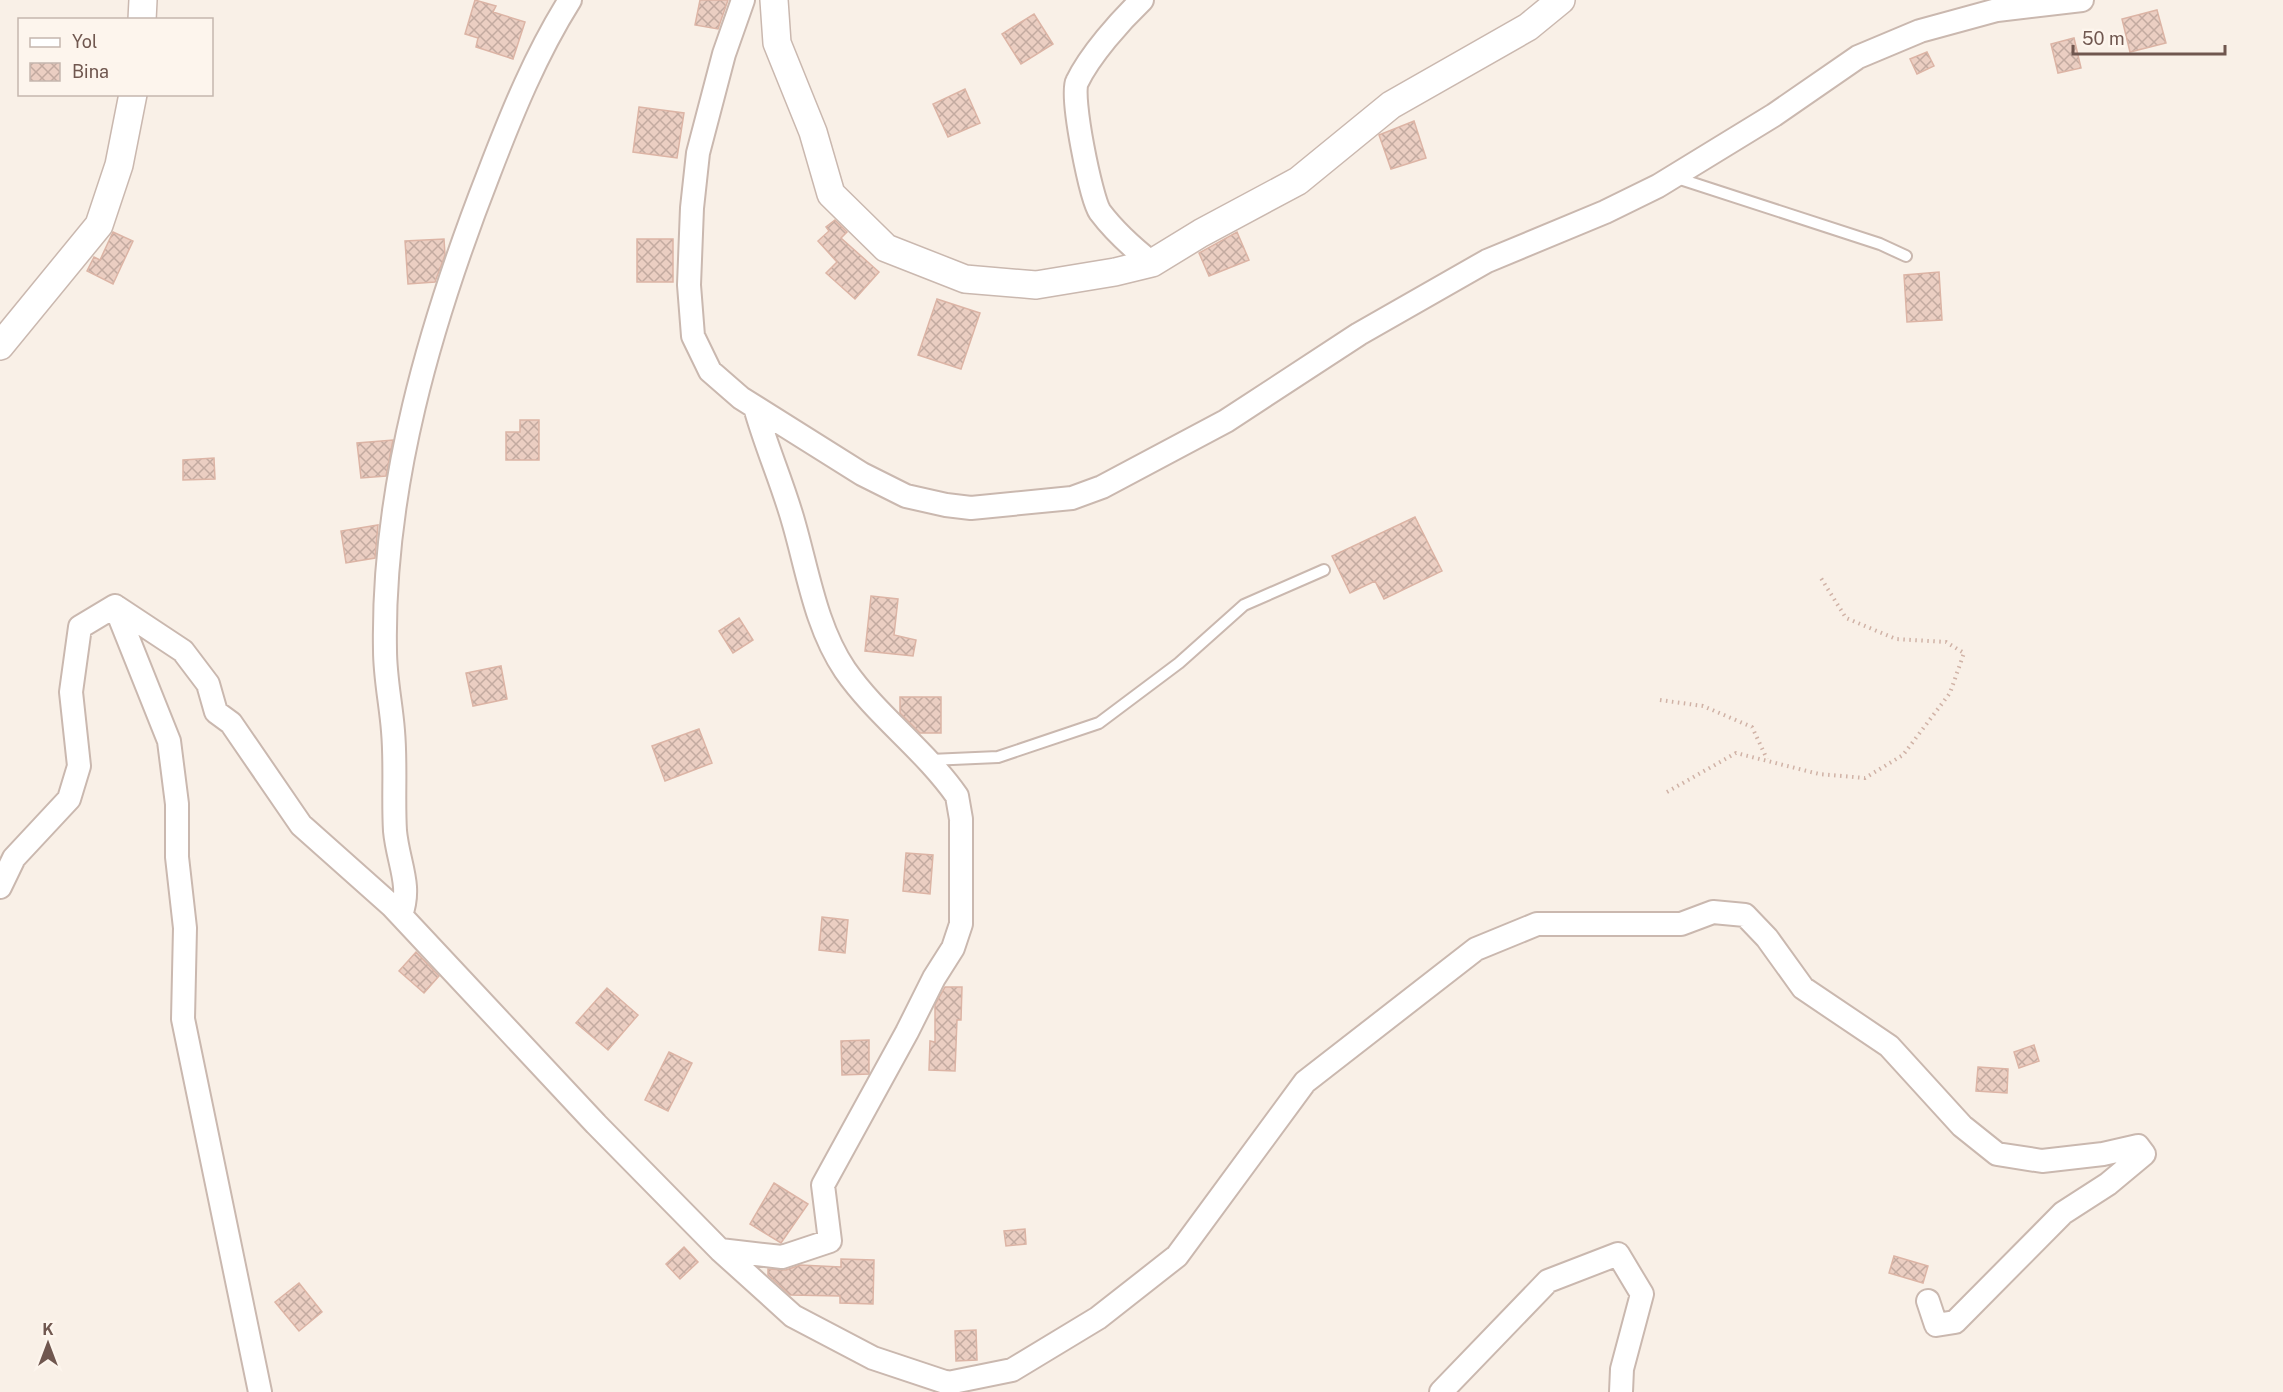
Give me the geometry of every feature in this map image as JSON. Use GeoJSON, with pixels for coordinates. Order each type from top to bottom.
{"type":"FeatureCollection","features":[{"type":"Feature","properties":{"kind":"street"},"geometry":{"type":"LineString","coordinates":[[142,18],[143,0]]}},
{"type":"Feature","properties":{"kind":"street"},"geometry":{"type":"LineString","coordinates":[[400,915],[407,890],[395,834],[393,732],[385,657],[384,617],[391,534],[407,443],[422,376],[472,218],[516,105],[551,31],[570,0]]}},
{"type":"Feature","properties":{"kind":"street"},"geometry":{"type":"LineString","coordinates":[[742,0],[724,54],[698,153],[692,208],[689,285],[693,336],[710,371],[755,407],[862,474],[906,496],[946,506],[971,508],[1072,498],[1102,487],[1226,421],[1359,334],[1487,261],[1605,212],[1674,177],[1869,53],[1920,31],[1997,10],[2082,0]]}},
{"type":"Feature","properties":{"kind":"street"},"geometry":{"type":"LineString","coordinates":[[774,0],[777,43],[813,132],[831,194],[886,248],[965,279],[1036,285],[1115,272],[1152,263],[1201,233],[1298,181],[1391,105],[1528,27],[1562,0]]}},
{"type":"Feature","properties":{"kind":"street"},"geometry":{"type":"LineString","coordinates":[[1142,0],[1125,17],[1089,64],[1076,84],[1075,98],[1086,164],[1098,209],[1125,241],[1152,263]]}},
{"type":"Feature","properties":{"kind":"street"},"geometry":{"type":"LineString","coordinates":[[0,346],[99,225],[119,165],[133,96]]}},
{"type":"Feature","properties":{"kind":"street"},"geometry":{"type":"LineString","coordinates":[[720,1251],[782,1257],[830,1241],[823,1185],[908,1032],[934,978],[953,948],[961,924],[961,819],[957,796],[859,687],[829,642],[810,589],[782,482],[765,444],[755,407]]}},
{"type":"Feature","properties":{"kind":"street"},"geometry":{"type":"LineString","coordinates":[[115,606],[183,651],[208,684],[216,712],[231,723],[301,825],[400,915],[596,1124],[720,1251],[793,1316],[873,1358],[948,1383],[1012,1370],[1098,1318],[1177,1256],[1305,1082],[1476,949],[1537,924],[1681,924],[1713,912],[1745,915],[1767,938],[1803,988],[1889,1046],[1962,1126],[1997,1154],[2042,1161],[2103,1154],[2138,1146],[2144,1154],[2108,1184],[2063,1213],[1955,1322],[1936,1325],[1928,1302]]}},
{"type":"Feature","properties":{"kind":"street"},"geometry":{"type":"LineString","coordinates":[[0,886],[14,858],[69,799],[80,766],[71,692],[80,627],[115,606]]}},
{"type":"Feature","properties":{"kind":"street"},"geometry":{"type":"LineString","coordinates":[[115,606],[169,741],[177,804],[177,857],[184,928],[183,1019],[260,1392]]}},
{"type":"Feature","properties":{"kind":"street"},"geometry":{"type":"LineString","coordinates":[[1440,1392],[1548,1281],[1618,1254],[1642,1294],[1622,1369],[1621,1392]]}},
{"type":"Feature","properties":{"kind":"lane"},"geometry":{"type":"LineString","coordinates":[[1674,177],[1870,240],[1906,256]]}},
{"type":"Feature","properties":{"kind":"lane"},"geometry":{"type":"LineString","coordinates":[[927,760],[998,757],[1099,723],[1179,663],[1244,605],[1324,570]]}},
{"type":"Feature","properties":{"kind":"path"},"geometry":{"type":"LineString","coordinates":[[1667,792],[1736,753],[1819,774],[1865,778],[1903,755],[1950,693],[1964,653],[1946,642],[1896,639],[1846,618],[1819,575]]}},
{"type":"Feature","properties":{"kind":"path"},"geometry":{"type":"LineString","coordinates":[[1660,700],[1703,706],[1752,727],[1767,760]]}},
{"type":"Feature","properties":{"kind":"building"},"geometry":{"type":"Polygon","coordinates":[[[475,0],[496,6],[493,12],[525,22],[513,59],[476,47],[478,38],[465,34],[475,0]]]}},
{"type":"Feature","properties":{"kind":"building"},"geometry":{"type":"Polygon","coordinates":[[[700,0],[728,0],[718,29],[695,25],[700,0]]]}},
{"type":"Feature","properties":{"kind":"building"},"geometry":{"type":"Polygon","coordinates":[[[2157,10],[2166,43],[2130,52],[2122,19],[2157,10]]]}},
{"type":"Feature","properties":{"kind":"building"},"geometry":{"type":"Polygon","coordinates":[[[1034,14],[1053,44],[1021,64],[1002,34],[1034,14]]]}},
{"type":"Feature","properties":{"kind":"building"},"geometry":{"type":"Polygon","coordinates":[[[2074,38],[2081,68],[2058,73],[2051,44],[2074,38]]]}},
{"type":"Feature","properties":{"kind":"building"},"geometry":{"type":"Polygon","coordinates":[[[1927,52],[1934,66],[1917,74],[1910,59],[1927,52]]]}},
{"type":"Feature","properties":{"kind":"building"},"geometry":{"type":"Polygon","coordinates":[[[965,89],[980,123],[948,137],[933,104],[965,89]]]}},
{"type":"Feature","properties":{"kind":"building"},"geometry":{"type":"Polygon","coordinates":[[[639,107],[684,113],[677,158],[633,152],[639,107]]]}},
{"type":"Feature","properties":{"kind":"building"},"geometry":{"type":"Polygon","coordinates":[[[1414,121],[1426,158],[1391,169],[1379,135],[1414,121]]]}},
{"type":"Feature","properties":{"kind":"building"},"geometry":{"type":"Polygon","coordinates":[[[835,220],[847,232],[841,238],[879,272],[855,299],[826,273],[837,262],[818,241],[829,231],[826,227],[835,220]]]}},
{"type":"Feature","properties":{"kind":"building"},"geometry":{"type":"Polygon","coordinates":[[[113,232],[133,241],[113,284],[87,271],[94,257],[100,260],[113,232]]]}},
{"type":"Feature","properties":{"kind":"building"},"geometry":{"type":"Polygon","coordinates":[[[1237,232],[1249,260],[1209,276],[1199,253],[1237,232]]]}},
{"type":"Feature","properties":{"kind":"building"},"geometry":{"type":"Polygon","coordinates":[[[444,239],[445,255],[435,282],[408,284],[405,241],[444,239]]]}},
{"type":"Feature","properties":{"kind":"building"},"geometry":{"type":"Polygon","coordinates":[[[637,239],[673,239],[673,282],[637,282],[637,239]]]}},
{"type":"Feature","properties":{"kind":"building"},"geometry":{"type":"Polygon","coordinates":[[[1939,272],[1942,320],[1907,322],[1904,275],[1939,272]]]}},
{"type":"Feature","properties":{"kind":"building"},"geometry":{"type":"Polygon","coordinates":[[[937,299],[980,313],[961,369],[918,355],[937,299]]]}},
{"type":"Feature","properties":{"kind":"building"},"geometry":{"type":"Polygon","coordinates":[[[520,420],[539,420],[539,460],[506,460],[506,432],[520,432],[520,420]]]}},
{"type":"Feature","properties":{"kind":"building"},"geometry":{"type":"Polygon","coordinates":[[[393,440],[386,476],[361,478],[357,443],[393,440]]]}},
{"type":"Feature","properties":{"kind":"building"},"geometry":{"type":"Polygon","coordinates":[[[214,458],[215,479],[183,480],[183,460],[214,458]]]}},
{"type":"Feature","properties":{"kind":"building"},"geometry":{"type":"Polygon","coordinates":[[[1415,517],[1442,571],[1384,599],[1375,581],[1350,593],[1332,556],[1415,517]]]}},
{"type":"Feature","properties":{"kind":"building"},"geometry":{"type":"Polygon","coordinates":[[[378,525],[375,558],[346,563],[341,531],[378,525]]]}},
{"type":"Feature","properties":{"kind":"building"},"geometry":{"type":"Polygon","coordinates":[[[871,596],[898,599],[894,635],[916,640],[913,656],[865,651],[871,596]]]}},
{"type":"Feature","properties":{"kind":"building"},"geometry":{"type":"Polygon","coordinates":[[[739,618],[753,640],[733,653],[719,631],[739,618]]]}},
{"type":"Feature","properties":{"kind":"building"},"geometry":{"type":"Polygon","coordinates":[[[501,666],[507,699],[473,706],[466,673],[501,666]]]}},
{"type":"Feature","properties":{"kind":"building"},"geometry":{"type":"Polygon","coordinates":[[[900,697],[941,697],[941,733],[920,733],[900,713],[900,697]]]}},
{"type":"Feature","properties":{"kind":"building"},"geometry":{"type":"Polygon","coordinates":[[[699,729],[712,763],[665,781],[652,746],[699,729]]]}},
{"type":"Feature","properties":{"kind":"building"},"geometry":{"type":"Polygon","coordinates":[[[906,853],[933,855],[930,894],[903,891],[906,853]]]}},
{"type":"Feature","properties":{"kind":"building"},"geometry":{"type":"Polygon","coordinates":[[[822,917],[848,920],[845,953],[819,950],[822,917]]]}},
{"type":"Feature","properties":{"kind":"building"},"geometry":{"type":"Polygon","coordinates":[[[416,952],[439,976],[424,993],[399,971],[416,952]]]}},
{"type":"Feature","properties":{"kind":"building"},"geometry":{"type":"Polygon","coordinates":[[[945,987],[962,987],[961,1020],[957,1020],[955,1071],[929,1070],[930,1041],[935,1042],[935,1005],[945,987]]]}},
{"type":"Feature","properties":{"kind":"building"},"geometry":{"type":"Polygon","coordinates":[[[607,988],[638,1015],[608,1050],[576,1023],[607,988]]]}},
{"type":"Feature","properties":{"kind":"building"},"geometry":{"type":"Polygon","coordinates":[[[869,1040],[869,1074],[842,1075],[841,1041],[869,1040]]]}},
{"type":"Feature","properties":{"kind":"building"},"geometry":{"type":"Polygon","coordinates":[[[2034,1045],[2039,1061],[2019,1068],[2014,1052],[2034,1045]]]}},
{"type":"Feature","properties":{"kind":"building"},"geometry":{"type":"Polygon","coordinates":[[[669,1052],[692,1063],[668,1111],[645,1100],[669,1052]]]}},
{"type":"Feature","properties":{"kind":"building"},"geometry":{"type":"Polygon","coordinates":[[[1978,1067],[2008,1069],[2007,1093],[1976,1091],[1978,1067]]]}},
{"type":"Feature","properties":{"kind":"building"},"geometry":{"type":"Polygon","coordinates":[[[774,1183],[808,1204],[781,1243],[750,1224],[774,1183]]]}},
{"type":"Feature","properties":{"kind":"building"},"geometry":{"type":"Polygon","coordinates":[[[1025,1229],[1026,1244],[1006,1246],[1004,1231],[1025,1229]]]}},
{"type":"Feature","properties":{"kind":"building"},"geometry":{"type":"Polygon","coordinates":[[[684,1247],[698,1262],[680,1279],[666,1264],[684,1247]]]}},
{"type":"Feature","properties":{"kind":"building"},"geometry":{"type":"Polygon","coordinates":[[[1894,1256],[1928,1266],[1923,1283],[1889,1273],[1894,1256]]]}},
{"type":"Feature","properties":{"kind":"building"},"geometry":{"type":"Polygon","coordinates":[[[841,1259],[874,1260],[873,1304],[840,1303],[840,1296],[790,1295],[768,1275],[768,1269],[786,1270],[800,1265],[841,1267],[841,1259]]]}},
{"type":"Feature","properties":{"kind":"building"},"geometry":{"type":"Polygon","coordinates":[[[299,1283],[322,1312],[299,1331],[275,1302],[299,1283]]]}},
{"type":"Feature","properties":{"kind":"building"},"geometry":{"type":"Polygon","coordinates":[[[976,1330],[977,1360],[956,1361],[955,1331],[976,1330]]]}}]}
